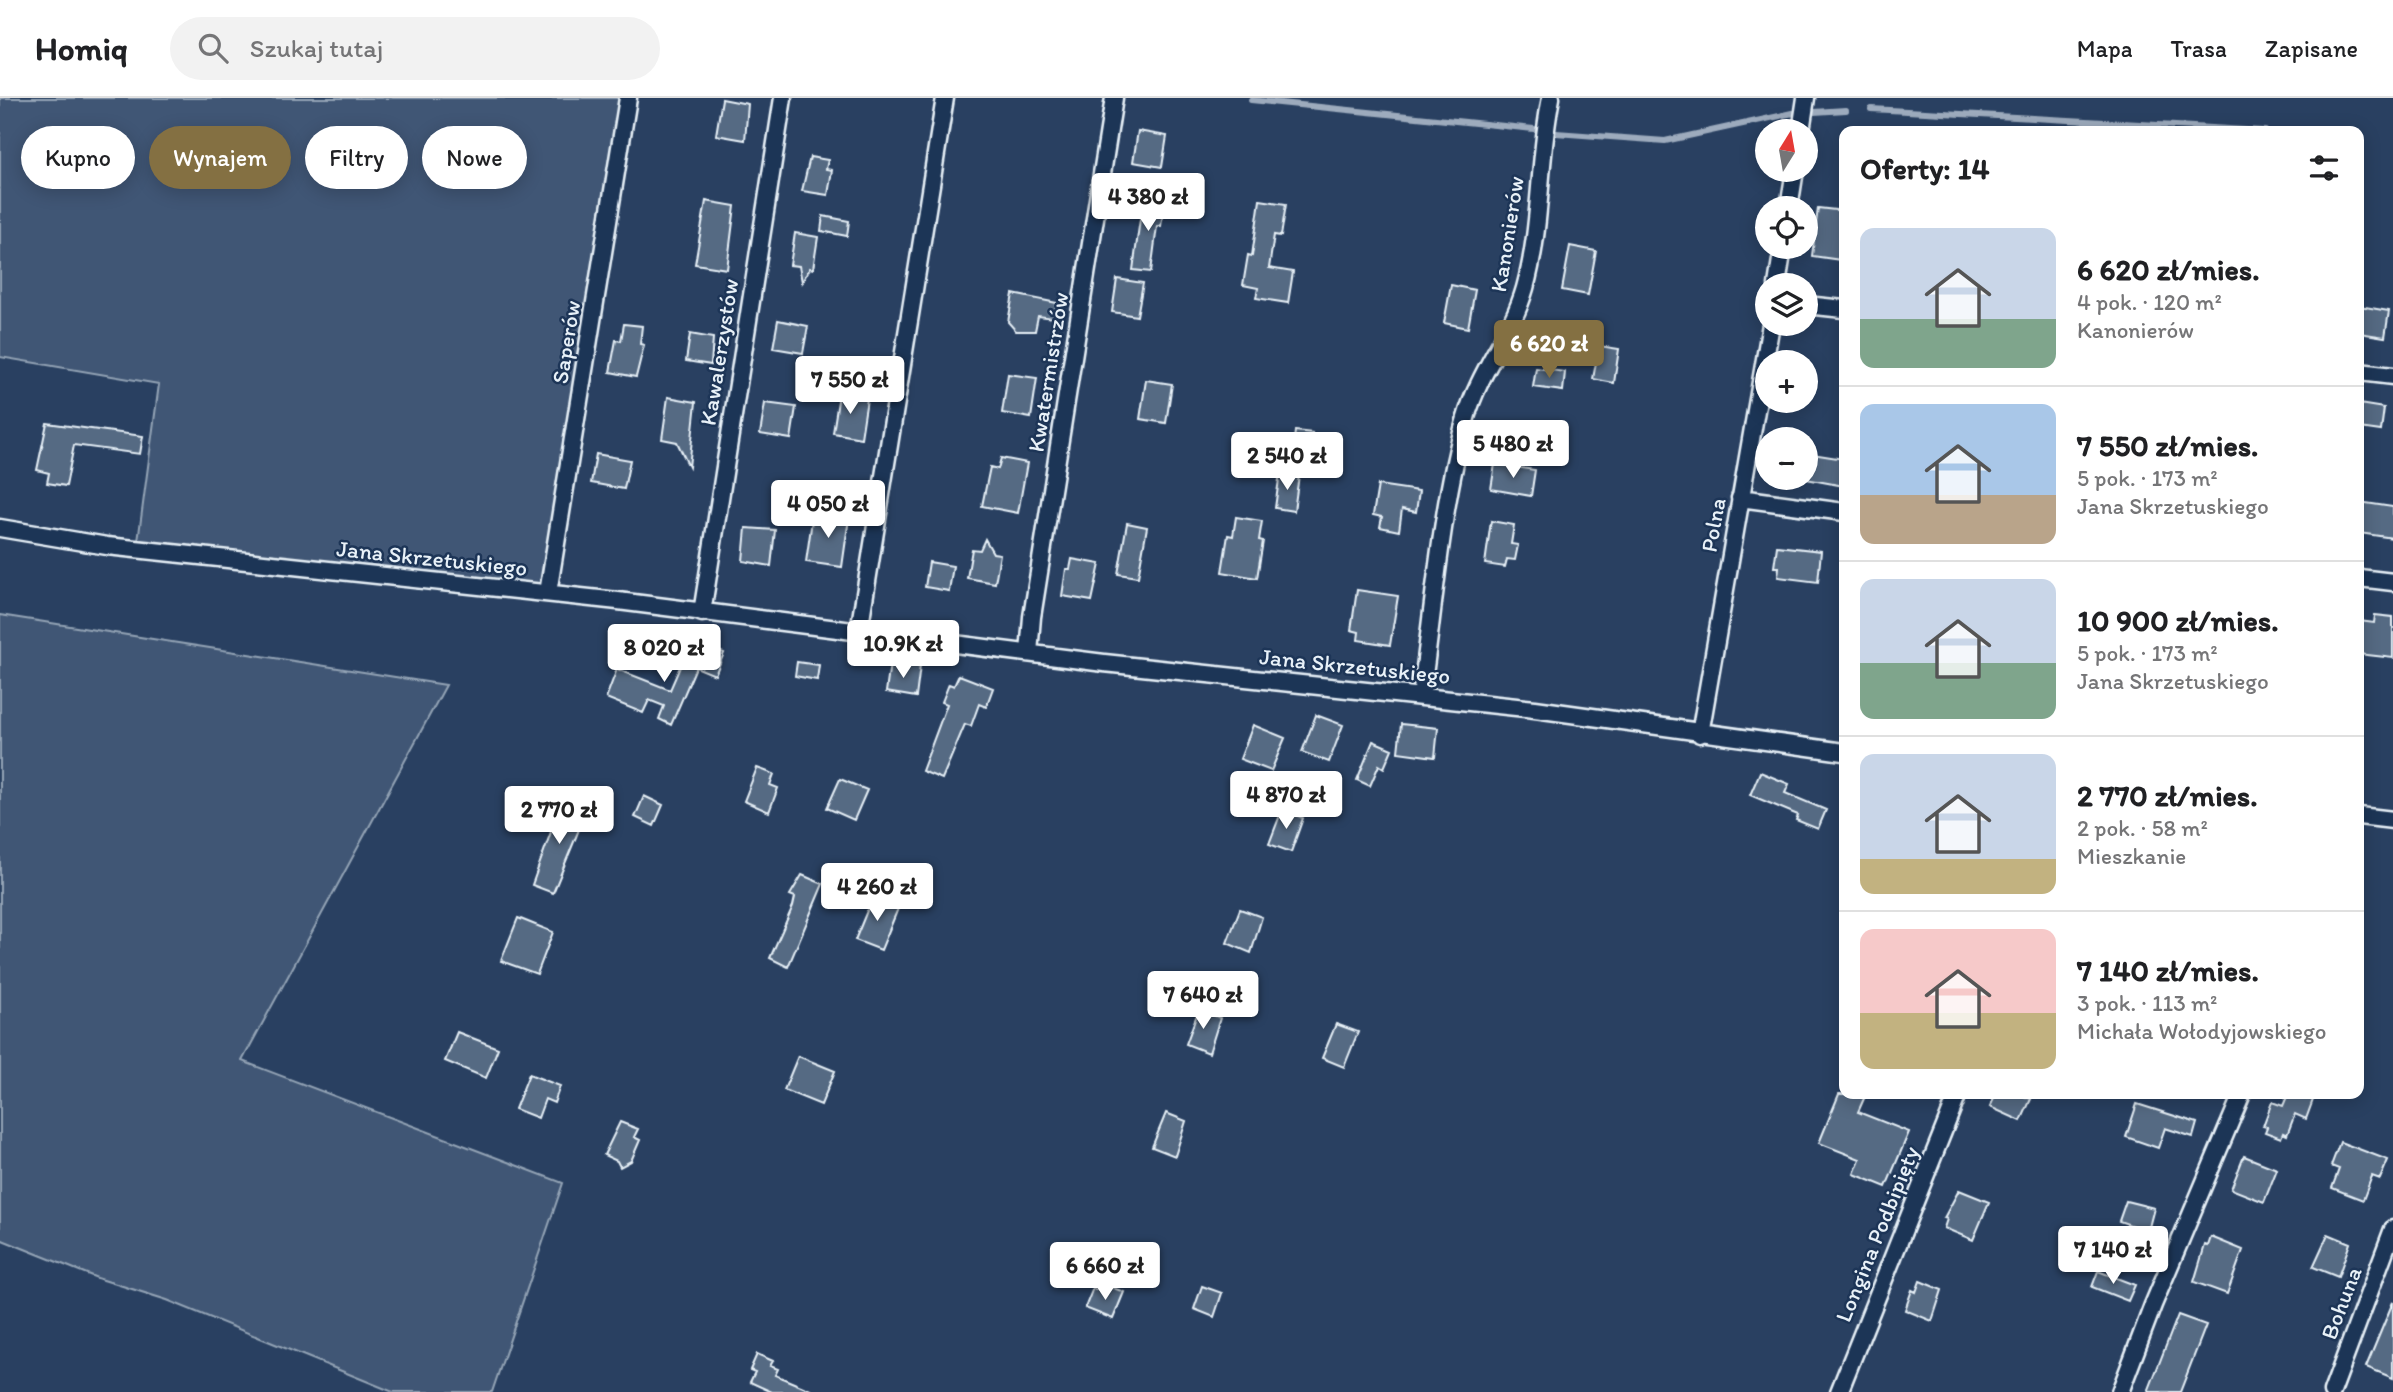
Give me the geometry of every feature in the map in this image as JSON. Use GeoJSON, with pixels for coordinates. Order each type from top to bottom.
{"type":"FeatureCollection","features":[{"type":"Feature","properties":{"kind":"street","name":"Saperów"},"geometry":{"type":"LineString","coordinates":[[548,593],[628,98]]}},
{"type":"Feature","properties":{"kind":"street","name":"Kawalerzystów"},"geometry":{"type":"LineString","coordinates":[[702,613],[783,98]]}},
{"type":"Feature","properties":{"kind":"street"},"geometry":{"type":"LineString","coordinates":[[859,631],[945,98]]}},
{"type":"Feature","properties":{"kind":"street","name":"Kwatermistrzów"},"geometry":{"type":"LineString","coordinates":[[1029,653],[1032,617],[1114,98]]}},
{"type":"Feature","properties":{"kind":"street","name":"Kanonierów"},"geometry":{"type":"LineString","coordinates":[[1421,697],[1448,513],[1466,418],[1481,377],[1516,316],[1526,285],[1551,98]]}},
{"type":"Feature","properties":{"kind":"street"},"geometry":{"type":"LineString","coordinates":[[1803,119],[1806,98]]}},
{"type":"Feature","properties":{"kind":"street"},"geometry":{"type":"LineString","coordinates":[[1818,306],[1839,308]]}},
{"type":"Feature","properties":{"kind":"street","name":"Polna"},"geometry":{"type":"LineString","coordinates":[[1700,734],[1769,336]]}},
{"type":"Feature","properties":{"kind":"street"},"geometry":{"type":"LineString","coordinates":[[2364,373],[2393,376]]}},
{"type":"Feature","properties":{"kind":"street"},"geometry":{"type":"LineString","coordinates":[[1741,498],[1839,511]]}},
{"type":"Feature","properties":{"kind":"street","name":"Jana Skrzetuskiego"},"geometry":{"type":"LineString","coordinates":[[0,528],[107,546],[548,593],[1029,653],[1535,709],[1839,751]]}},
{"type":"Feature","properties":{"kind":"street"},"geometry":{"type":"LineString","coordinates":[[2364,579],[2393,582]]}},
{"type":"Feature","properties":{"kind":"street"},"geometry":{"type":"LineString","coordinates":[[2364,817],[2393,820]]}},
{"type":"Feature","properties":{"kind":"street","name":"Longina Podbipięty"},"geometry":{"type":"LineString","coordinates":[[1839,1392],[1956,1099]]}},
{"type":"Feature","properties":{"kind":"street"},"geometry":{"type":"LineString","coordinates":[[2120,1392],[2153,1305],[2240,1099]]}},
{"type":"Feature","properties":{"kind":"street","name":"Bohuna"},"geometry":{"type":"LineString","coordinates":[[2332,1392],[2393,1229]]}},
{"type":"Feature","properties":{"kind":"shaded area"},"geometry":{"type":"Polygon","coordinates":[[[0,98],[628,98],[548,593],[137,549],[159,384],[0,357],[0,98]]]}},
{"type":"Feature","properties":{"kind":"shaded area"},"geometry":{"type":"Polygon","coordinates":[[[0,615],[446,685],[242,1061],[563,1183],[492,1392],[393,1392],[167,1300],[97,1278],[0,1239],[0,615]]]}},
{"type":"Feature","properties":{"kind":"building"},"geometry":{"type":"Polygon","coordinates":[[[722,99],[748,104],[745,140],[716,135],[722,99]]]}},
{"type":"Feature","properties":{"kind":"building"},"geometry":{"type":"Polygon","coordinates":[[[1138,131],[1167,136],[1162,167],[1133,162],[1138,131]]]}},
{"type":"Feature","properties":{"kind":"building"},"geometry":{"type":"Polygon","coordinates":[[[810,157],[828,160],[826,169],[832,170],[828,195],[802,191],[810,157]]]}},
{"type":"Feature","properties":{"kind":"building"},"geometry":{"type":"Polygon","coordinates":[[[1143,197],[1165,200],[1161,226],[1157,226],[1151,272],[1133,270],[1143,197]]]}},
{"type":"Feature","properties":{"kind":"building"},"geometry":{"type":"Polygon","coordinates":[[[1260,200],[1286,204],[1281,236],[1274,235],[1269,268],[1293,272],[1288,303],[1256,298],[1258,288],[1243,285],[1248,255],[1252,256],[1260,200]]]}},
{"type":"Feature","properties":{"kind":"building"},"geometry":{"type":"Polygon","coordinates":[[[706,201],[735,206],[727,269],[695,264],[706,201]]]}},
{"type":"Feature","properties":{"kind":"building"},"geometry":{"type":"Polygon","coordinates":[[[1818,208],[1839,210],[1839,260],[1818,257],[1818,208]]]}},
{"type":"Feature","properties":{"kind":"building"},"geometry":{"type":"Polygon","coordinates":[[[823,216],[849,221],[847,236],[821,231],[823,216]]]}},
{"type":"Feature","properties":{"kind":"building"},"geometry":{"type":"Polygon","coordinates":[[[795,233],[818,237],[813,269],[810,268],[802,282],[799,266],[790,265],[795,233]]]}},
{"type":"Feature","properties":{"kind":"building"},"geometry":{"type":"Polygon","coordinates":[[[1570,246],[1596,251],[1588,295],[1562,290],[1570,246]]]}},
{"type":"Feature","properties":{"kind":"building"},"geometry":{"type":"Polygon","coordinates":[[[1117,279],[1143,283],[1137,316],[1112,312],[1117,279]]]}},
{"type":"Feature","properties":{"kind":"building"},"geometry":{"type":"Polygon","coordinates":[[[1451,285],[1475,290],[1468,328],[1444,323],[1451,285]]]}},
{"type":"Feature","properties":{"kind":"building"},"geometry":{"type":"Polygon","coordinates":[[[1013,294],[1057,303],[1054,318],[1038,316],[1035,331],[1016,331],[1008,322],[1013,294]]]}},
{"type":"Feature","properties":{"kind":"building"},"geometry":{"type":"Polygon","coordinates":[[[2364,307],[2389,311],[2385,337],[2364,334],[2364,307]]]}},
{"type":"Feature","properties":{"kind":"building"},"geometry":{"type":"Polygon","coordinates":[[[778,320],[808,326],[803,353],[773,348],[778,320]]]}},
{"type":"Feature","properties":{"kind":"building"},"geometry":{"type":"Polygon","coordinates":[[[624,324],[642,326],[640,344],[644,345],[636,377],[610,372],[616,340],[621,341],[624,324]]]}},
{"type":"Feature","properties":{"kind":"building"},"geometry":{"type":"Polygon","coordinates":[[[690,334],[713,338],[711,365],[686,361],[690,334]]]}},
{"type":"Feature","properties":{"kind":"building"},"geometry":{"type":"Polygon","coordinates":[[[1599,346],[1619,349],[1614,383],[1593,379],[1599,346]]]}},
{"type":"Feature","properties":{"kind":"building"},"geometry":{"type":"Polygon","coordinates":[[[1536,368],[1565,372],[1563,391],[1533,387],[1536,368]]]}},
{"type":"Feature","properties":{"kind":"building"},"geometry":{"type":"Polygon","coordinates":[[[1008,374],[1037,378],[1031,418],[1002,413],[1008,374]]]}},
{"type":"Feature","properties":{"kind":"building"},"geometry":{"type":"Polygon","coordinates":[[[1146,380],[1172,384],[1166,423],[1140,419],[1146,380]]]}},
{"type":"Feature","properties":{"kind":"building"},"geometry":{"type":"Polygon","coordinates":[[[839,394],[867,399],[861,438],[833,433],[839,394]]]}},
{"type":"Feature","properties":{"kind":"building"},"geometry":{"type":"Polygon","coordinates":[[[668,397],[696,402],[689,467],[677,442],[662,439],[668,397]]]}},
{"type":"Feature","properties":{"kind":"building"},"geometry":{"type":"Polygon","coordinates":[[[765,403],[796,407],[791,439],[760,434],[765,403]]]}},
{"type":"Feature","properties":{"kind":"building"},"geometry":{"type":"Polygon","coordinates":[[[2364,405],[2384,408],[2381,431],[2364,429],[2364,405]]]}},
{"type":"Feature","properties":{"kind":"building"},"geometry":{"type":"Polygon","coordinates":[[[47,423],[143,436],[140,454],[74,445],[66,486],[47,483],[49,473],[37,470],[47,423]]]}},
{"type":"Feature","properties":{"kind":"building"},"geometry":{"type":"Polygon","coordinates":[[[1295,431],[1312,433],[1308,468],[1291,466],[1295,431]]]}},
{"type":"Feature","properties":{"kind":"building"},"geometry":{"type":"Polygon","coordinates":[[[596,454],[630,460],[624,489],[591,483],[596,454]]]}},
{"type":"Feature","properties":{"kind":"building"},"geometry":{"type":"Polygon","coordinates":[[[1818,455],[1839,458],[1839,485],[1818,481],[1818,455]]]}},
{"type":"Feature","properties":{"kind":"building"},"geometry":{"type":"Polygon","coordinates":[[[1001,458],[1027,463],[1018,513],[982,506],[990,467],[998,469],[1001,458]]]}},
{"type":"Feature","properties":{"kind":"building"},"geometry":{"type":"Polygon","coordinates":[[[1495,464],[1535,470],[1531,496],[1491,489],[1495,464]]]}},
{"type":"Feature","properties":{"kind":"building"},"geometry":{"type":"Polygon","coordinates":[[[1280,472],[1299,475],[1294,511],[1275,508],[1280,472]]]}},
{"type":"Feature","properties":{"kind":"building"},"geometry":{"type":"Polygon","coordinates":[[[1378,485],[1419,491],[1416,512],[1402,509],[1399,531],[1380,527],[1382,517],[1373,515],[1378,485]]]}},
{"type":"Feature","properties":{"kind":"building"},"geometry":{"type":"Polygon","coordinates":[[[2364,503],[2393,507],[2393,538],[2364,534],[2364,503]]]}},
{"type":"Feature","properties":{"kind":"building"},"geometry":{"type":"Polygon","coordinates":[[[813,513],[849,518],[842,567],[806,562],[813,513]]]}},
{"type":"Feature","properties":{"kind":"building"},"geometry":{"type":"Polygon","coordinates":[[[1236,517],[1262,521],[1259,540],[1263,541],[1257,578],[1222,572],[1228,535],[1233,536],[1236,517]]]}},
{"type":"Feature","properties":{"kind":"building"},"geometry":{"type":"Polygon","coordinates":[[[1491,521],[1514,525],[1511,544],[1518,545],[1515,560],[1507,559],[1505,567],[1485,564],[1491,521]]]}},
{"type":"Feature","properties":{"kind":"building"},"geometry":{"type":"Polygon","coordinates":[[[1127,523],[1147,527],[1138,577],[1118,574],[1127,523]]]}},
{"type":"Feature","properties":{"kind":"building"},"geometry":{"type":"Polygon","coordinates":[[[746,528],[775,530],[771,566],[743,561],[746,528]]]}},
{"type":"Feature","properties":{"kind":"building"},"geometry":{"type":"Polygon","coordinates":[[[985,539],[993,553],[1000,554],[995,583],[967,578],[972,549],[980,550],[985,539]]]}},
{"type":"Feature","properties":{"kind":"building"},"geometry":{"type":"Polygon","coordinates":[[[1777,546],[1821,551],[1818,582],[1778,577],[1779,567],[1774,567],[1777,546]]]}},
{"type":"Feature","properties":{"kind":"building"},"geometry":{"type":"Polygon","coordinates":[[[1072,559],[1100,564],[1092,601],[1062,596],[1066,569],[1070,569],[1072,559]]]}},
{"type":"Feature","properties":{"kind":"building"},"geometry":{"type":"Polygon","coordinates":[[[929,562],[953,566],[949,591],[925,587],[929,562]]]}},
{"type":"Feature","properties":{"kind":"building"},"geometry":{"type":"Polygon","coordinates":[[[1357,590],[1398,596],[1390,645],[1358,640],[1359,632],[1351,630],[1357,590]]]}},
{"type":"Feature","properties":{"kind":"building"},"geometry":{"type":"Polygon","coordinates":[[[2375,615],[2393,617],[2393,658],[2364,655],[2364,622],[2374,623],[2375,615]]]}},
{"type":"Feature","properties":{"kind":"building"},"geometry":{"type":"Polygon","coordinates":[[[697,643],[724,653],[715,675],[696,667],[671,725],[659,719],[664,706],[649,700],[643,713],[606,698],[617,669],[670,690],[689,646],[697,643]]]}},
{"type":"Feature","properties":{"kind":"building"},"geometry":{"type":"Polygon","coordinates":[[[797,662],[819,665],[817,680],[795,676],[797,662]]]}},
{"type":"Feature","properties":{"kind":"building"},"geometry":{"type":"Polygon","coordinates":[[[890,663],[920,666],[916,697],[886,692],[890,663]]]}},
{"type":"Feature","properties":{"kind":"building"},"geometry":{"type":"Polygon","coordinates":[[[959,675],[993,688],[986,707],[979,704],[971,726],[965,724],[942,779],[922,771],[947,704],[942,702],[949,684],[954,686],[959,675]]]}},
{"type":"Feature","properties":{"kind":"building"},"geometry":{"type":"Polygon","coordinates":[[[1316,715],[1343,725],[1329,762],[1302,752],[1316,715]]]}},
{"type":"Feature","properties":{"kind":"building"},"geometry":{"type":"Polygon","coordinates":[[[1401,724],[1438,728],[1435,757],[1398,752],[1401,724]]]}},
{"type":"Feature","properties":{"kind":"building"},"geometry":{"type":"Polygon","coordinates":[[[1253,725],[1285,738],[1271,771],[1240,759],[1253,725]]]}},
{"type":"Feature","properties":{"kind":"building"},"geometry":{"type":"Polygon","coordinates":[[[1373,741],[1392,749],[1384,768],[1379,765],[1370,786],[1357,780],[1373,741]]]}},
{"type":"Feature","properties":{"kind":"building"},"geometry":{"type":"Polygon","coordinates":[[[757,768],[774,774],[770,785],[778,788],[769,812],[744,801],[757,768]]]}},
{"type":"Feature","properties":{"kind":"building"},"geometry":{"type":"Polygon","coordinates":[[[1760,772],[1789,784],[1785,793],[1826,810],[1818,829],[1796,820],[1798,815],[1750,795],[1760,772]]]}},
{"type":"Feature","properties":{"kind":"building"},"geometry":{"type":"Polygon","coordinates":[[[840,779],[867,790],[854,820],[827,808],[840,779]]]}},
{"type":"Feature","properties":{"kind":"building"},"geometry":{"type":"Polygon","coordinates":[[[644,796],[663,805],[654,826],[635,817],[644,796]]]}},
{"type":"Feature","properties":{"kind":"building"},"geometry":{"type":"Polygon","coordinates":[[[562,801],[587,810],[553,893],[532,885],[562,801]]]}},
{"type":"Feature","properties":{"kind":"building"},"geometry":{"type":"Polygon","coordinates":[[[1282,810],[1303,818],[1291,852],[1269,844],[1282,810]]]}},
{"type":"Feature","properties":{"kind":"building"},"geometry":{"type":"Polygon","coordinates":[[[802,875],[823,884],[788,967],[770,958],[793,906],[795,897],[790,895],[802,875]]]}},
{"type":"Feature","properties":{"kind":"building"},"geometry":{"type":"Polygon","coordinates":[[[873,896],[899,906],[881,950],[855,940],[873,896]]]}},
{"type":"Feature","properties":{"kind":"building"},"geometry":{"type":"Polygon","coordinates":[[[1240,909],[1262,917],[1251,953],[1227,943],[1240,909]]]}},
{"type":"Feature","properties":{"kind":"building"},"geometry":{"type":"Polygon","coordinates":[[[518,918],[553,932],[537,974],[501,961],[518,918]]]}},
{"type":"Feature","properties":{"kind":"building"},"geometry":{"type":"Polygon","coordinates":[[[1199,1009],[1220,1018],[1209,1053],[1186,1044],[1199,1009]]]}},
{"type":"Feature","properties":{"kind":"building"},"geometry":{"type":"Polygon","coordinates":[[[1336,1024],[1358,1032],[1344,1067],[1322,1058],[1336,1024]]]}},
{"type":"Feature","properties":{"kind":"building"},"geometry":{"type":"Polygon","coordinates":[[[457,1032],[498,1048],[486,1078],[445,1061],[457,1032]]]}},
{"type":"Feature","properties":{"kind":"building"},"geometry":{"type":"Polygon","coordinates":[[[798,1056],[835,1071],[821,1105],[784,1090],[798,1056]]]}},
{"type":"Feature","properties":{"kind":"building"},"geometry":{"type":"Polygon","coordinates":[[[529,1074],[560,1086],[554,1103],[545,1099],[538,1118],[515,1109],[529,1074]]]}},
{"type":"Feature","properties":{"kind":"building"},"geometry":{"type":"Polygon","coordinates":[[[1839,1094],[1839,1099],[1864,1099],[1858,1112],[1909,1132],[1886,1187],[1854,1174],[1860,1159],[1819,1143],[1839,1094]]]}},
{"type":"Feature","properties":{"kind":"building"},"geometry":{"type":"Polygon","coordinates":[[[1994,1099],[2031,1099],[2021,1121],[1990,1107],[1994,1099]]]}},
{"type":"Feature","properties":{"kind":"building"},"geometry":{"type":"Polygon","coordinates":[[[2286,1099],[2313,1099],[2306,1119],[2295,1114],[2287,1135],[2283,1133],[2281,1138],[2265,1132],[2267,1127],[2263,1126],[2272,1102],[2283,1106],[2286,1099]]]}},
{"type":"Feature","properties":{"kind":"building"},"geometry":{"type":"Polygon","coordinates":[[[2137,1104],[2197,1123],[2193,1137],[2165,1128],[2158,1148],[2126,1137],[2137,1104]]]}},
{"type":"Feature","properties":{"kind":"building"},"geometry":{"type":"Polygon","coordinates":[[[1166,1113],[1186,1121],[1175,1156],[1152,1147],[1166,1113]]]}},
{"type":"Feature","properties":{"kind":"building"},"geometry":{"type":"Polygon","coordinates":[[[620,1122],[638,1129],[634,1137],[640,1140],[631,1161],[620,1167],[617,1161],[604,1155],[620,1122]]]}},
{"type":"Feature","properties":{"kind":"building"},"geometry":{"type":"Polygon","coordinates":[[[2340,1142],[2388,1160],[2380,1179],[2372,1176],[2363,1200],[2332,1188],[2339,1169],[2331,1166],[2340,1142]]]}},
{"type":"Feature","properties":{"kind":"building"},"geometry":{"type":"Polygon","coordinates":[[[2244,1156],[2277,1169],[2264,1202],[2231,1189],[2244,1156]]]}},
{"type":"Feature","properties":{"kind":"building"},"geometry":{"type":"Polygon","coordinates":[[[1959,1190],[1989,1202],[1973,1240],[1944,1228],[1947,1219],[1944,1218],[1959,1190]]]}},
{"type":"Feature","properties":{"kind":"building"},"geometry":{"type":"Polygon","coordinates":[[[2126,1201],[2154,1208],[2148,1231],[2119,1221],[2126,1201]]]}},
{"type":"Feature","properties":{"kind":"building"},"geometry":{"type":"Polygon","coordinates":[[[2328,1234],[2350,1243],[2338,1277],[2313,1267],[2328,1234]]]}},
{"type":"Feature","properties":{"kind":"building"},"geometry":{"type":"Polygon","coordinates":[[[2211,1237],[2243,1250],[2227,1294],[2194,1282],[2205,1245],[2208,1246],[2211,1237]]]}},
{"type":"Feature","properties":{"kind":"building"},"geometry":{"type":"Polygon","coordinates":[[[2098,1271],[2135,1285],[2128,1301],[2092,1287],[2098,1271]]]}},
{"type":"Feature","properties":{"kind":"building"},"geometry":{"type":"Polygon","coordinates":[[[1920,1281],[1942,1290],[1932,1321],[1905,1310],[1912,1290],[1916,1292],[1920,1281]]]}},
{"type":"Feature","properties":{"kind":"building"},"geometry":{"type":"Polygon","coordinates":[[[1108,1286],[1124,1292],[1113,1319],[1085,1308],[1093,1288],[1105,1293],[1108,1286]]]}},
{"type":"Feature","properties":{"kind":"building"},"geometry":{"type":"Polygon","coordinates":[[[1202,1286],[1222,1293],[1214,1317],[1194,1309],[1202,1286]]]}},
{"type":"Feature","properties":{"kind":"building"},"geometry":{"type":"Polygon","coordinates":[[[2393,1302],[2393,1378],[2366,1367],[2393,1302]]]}},
{"type":"Feature","properties":{"kind":"building"},"geometry":{"type":"Polygon","coordinates":[[[2178,1315],[2206,1325],[2180,1392],[2148,1392],[2178,1315]]]}},
{"type":"Feature","properties":{"kind":"building"},"geometry":{"type":"Polygon","coordinates":[[[757,1354],[773,1361],[770,1366],[778,1369],[775,1375],[815,1392],[772,1392],[750,1382],[755,1372],[750,1370],[757,1354]]]}},
{"type":"Feature","properties":{"kind":"waterway"},"geometry":{"type":"LineString","coordinates":[[1251,100],[1534,129]]}},
{"type":"Feature","properties":{"kind":"waterway"},"geometry":{"type":"LineString","coordinates":[[1871,109],[2175,126]]}},
{"type":"Feature","properties":{"kind":"waterway"},"geometry":{"type":"LineString","coordinates":[[1814,112],[1846,110]]}},
{"type":"Feature","properties":{"kind":"waterway"},"geometry":{"type":"LineString","coordinates":[[1556,133],[1665,141],[1793,113]]}}]}
